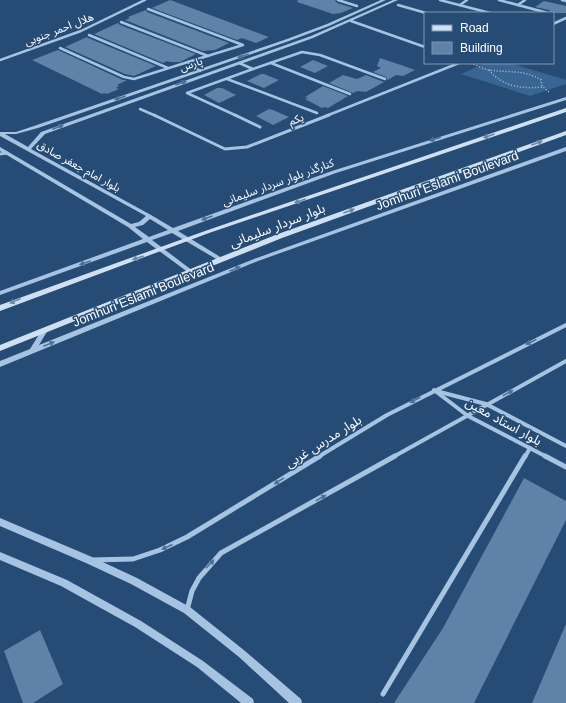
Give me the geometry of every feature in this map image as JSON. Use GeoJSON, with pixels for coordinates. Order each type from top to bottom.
{"type":"FeatureCollection","features":[{"type":"Feature","properties":{"kind":"main road","name":"بلوار سردار سلیمانی"},"geometry":{"type":"LineString","coordinates":[[0,308],[187,240],[566,110]]}},
{"type":"Feature","properties":{"kind":"main road","name":"بلوار سردار سلیمانی"},"geometry":{"type":"LineString","coordinates":[[0,348],[220,259],[566,133]]}},
{"type":"Feature","properties":{"kind":"street","name":"هلال احمر جنوبی"},"geometry":{"type":"LineString","coordinates":[[0,60],[81,31],[145,0]]}},
{"type":"Feature","properties":{"kind":"street"},"geometry":{"type":"LineString","coordinates":[[338,0],[358,6]]}},
{"type":"Feature","properties":{"kind":"street","name":"پارس"},"geometry":{"type":"LineString","coordinates":[[0,134],[16,133],[36,127],[200,71],[288,40],[384,0]]}},
{"type":"Feature","properties":{"kind":"street","name":"پارس"},"geometry":{"type":"LineString","coordinates":[[28,150],[43,133],[312,37],[396,0]]}},
{"type":"Feature","properties":{"kind":"street"},"geometry":{"type":"LineString","coordinates":[[440,0],[486,12]]}},
{"type":"Feature","properties":{"kind":"street"},"geometry":{"type":"LineString","coordinates":[[460,5],[467,0]]}},
{"type":"Feature","properties":{"kind":"street"},"geometry":{"type":"LineString","coordinates":[[499,0],[544,12]]}},
{"type":"Feature","properties":{"kind":"street"},"geometry":{"type":"LineString","coordinates":[[518,5],[525,0]]}},
{"type":"Feature","properties":{"kind":"street"},"geometry":{"type":"LineString","coordinates":[[562,0],[566,1]]}},
{"type":"Feature","properties":{"kind":"street"},"geometry":{"type":"LineString","coordinates":[[398,5],[424,12]]}},
{"type":"Feature","properties":{"kind":"street"},"geometry":{"type":"LineString","coordinates":[[60,48],[124,77],[134,79],[243,45],[148,9]]}},
{"type":"Feature","properties":{"kind":"street"},"geometry":{"type":"LineString","coordinates":[[343,18],[424,47]]}},
{"type":"Feature","properties":{"kind":"street"},"geometry":{"type":"LineString","coordinates":[[554,24],[566,18]]}},
{"type":"Feature","properties":{"kind":"street"},"geometry":{"type":"LineString","coordinates":[[121,22],[208,56]]}},
{"type":"Feature","properties":{"kind":"street"},"geometry":{"type":"LineString","coordinates":[[89,34],[168,68]]}},
{"type":"Feature","properties":{"kind":"street"},"geometry":{"type":"LineString","coordinates":[[260,127],[187,93],[302,52],[320,55],[385,79]]}},
{"type":"Feature","properties":{"kind":"street"},"geometry":{"type":"LineString","coordinates":[[188,62],[200,71]]}},
{"type":"Feature","properties":{"kind":"street"},"geometry":{"type":"LineString","coordinates":[[239,63],[253,69]]}},
{"type":"Feature","properties":{"kind":"street"},"geometry":{"type":"LineString","coordinates":[[271,63],[350,94]]}},
{"type":"Feature","properties":{"kind":"street","name":"یکم"},"geometry":{"type":"LineString","coordinates":[[140,108],[225,149],[247,147],[387,93],[457,64]]}},
{"type":"Feature","properties":{"kind":"street"},"geometry":{"type":"LineString","coordinates":[[227,78],[317,113]]}},
{"type":"Feature","properties":{"kind":"street","name":"کنارگذر بلوار سردار سلیمانی"},"geometry":{"type":"LineString","coordinates":[[0,293],[334,172],[566,98]]}},
{"type":"Feature","properties":{"kind":"street"},"geometry":{"type":"LineString","coordinates":[[554,102],[566,101]]}},
{"type":"Feature","properties":{"kind":"street"},"geometry":{"type":"LineString","coordinates":[[36,127],[34,131],[43,133]]}},
{"type":"Feature","properties":{"kind":"street","name":"بلوار امام جعفر صادق"},"geometry":{"type":"LineString","coordinates":[[0,134],[149,216],[220,259]]}},
{"type":"Feature","properties":{"kind":"street","name":"بلوار امام جعفر صادق"},"geometry":{"type":"LineString","coordinates":[[0,149],[130,226],[190,272]]}},
{"type":"Feature","properties":{"kind":"street","name":"Jomhuri Eslami Boulevard"},"geometry":{"type":"LineString","coordinates":[[0,364],[256,260],[566,149]]}},
{"type":"Feature","properties":{"kind":"street"},"geometry":{"type":"LineString","coordinates":[[0,154],[7,153]]}},
{"type":"Feature","properties":{"kind":"street"},"geometry":{"type":"LineString","coordinates":[[130,226],[138,225],[145,221],[149,216]]}},
{"type":"Feature","properties":{"kind":"street","name":"بلوار مدرس غربی"},"geometry":{"type":"LineString","coordinates":[[89,560],[134,559],[160,550],[187,537],[387,415],[434,390],[566,325]]}},
{"type":"Feature","properties":{"kind":"street"},"geometry":{"type":"LineString","coordinates":[[32,351],[45,330]]}},
{"type":"Feature","properties":{"kind":"street"},"geometry":{"type":"LineString","coordinates":[[186,610],[191,591],[200,574],[220,553],[468,416],[486,404],[566,361]]}},
{"type":"Feature","properties":{"kind":"street","name":"بلوار استاد معین"},"geometry":{"type":"LineString","coordinates":[[434,390],[486,404],[566,446]]}},
{"type":"Feature","properties":{"kind":"street","name":"بلوار استاد معین"},"geometry":{"type":"LineString","coordinates":[[434,390],[468,416],[566,467]]}},
{"type":"Feature","properties":{"kind":"street"},"geometry":{"type":"LineString","coordinates":[[383,694],[530,448]]}},
{"type":"Feature","properties":{"kind":"street"},"geometry":{"type":"LineString","coordinates":[[0,522],[134,581],[186,610],[242,654],[297,703]]}},
{"type":"Feature","properties":{"kind":"street"},"geometry":{"type":"LineString","coordinates":[[0,556],[64,583],[138,624],[200,664],[249,703]]}},
{"type":"Feature","properties":{"kind":"path"},"geometry":{"type":"LineString","coordinates":[[473,64],[488,70],[519,70],[528,73],[541,80],[543,87],[548,92]]}},
{"type":"Feature","properties":{"kind":"path"},"geometry":{"type":"LineString","coordinates":[[488,70],[493,76]]}},
{"type":"Feature","properties":{"kind":"path"},"geometry":{"type":"LineString","coordinates":[[488,75],[493,76],[503,83],[520,88],[543,87]]}},
{"type":"Feature","properties":{"kind":"shaded area"},"geometry":{"type":"Polygon","coordinates":[[[484,64],[513,64],[566,80],[566,84],[530,96],[461,74],[484,64]]]}},
{"type":"Feature","properties":{"kind":"building"},"geometry":{"type":"Polygon","coordinates":[[[170,0],[269,37],[256,43],[242,38],[237,40],[152,8],[170,0]]]}},
{"type":"Feature","properties":{"kind":"building"},"geometry":{"type":"Polygon","coordinates":[[[298,0],[335,0],[337,3],[353,8],[341,13],[333,14],[297,2],[298,0]]]}},
{"type":"Feature","properties":{"kind":"building"},"geometry":{"type":"Polygon","coordinates":[[[544,1],[566,6],[566,13],[554,13],[549,10],[535,7],[544,1]]]}},
{"type":"Feature","properties":{"kind":"building"},"geometry":{"type":"Polygon","coordinates":[[[146,10],[147,12],[229,43],[215,50],[203,51],[125,20],[130,18],[128,17],[146,10]]]}},
{"type":"Feature","properties":{"kind":"building"},"geometry":{"type":"Polygon","coordinates":[[[118,23],[196,54],[180,62],[167,61],[163,63],[94,34],[118,23]]]}},
{"type":"Feature","properties":{"kind":"building"},"geometry":{"type":"Polygon","coordinates":[[[87,37],[156,66],[134,76],[125,74],[65,47],[87,37]]]}},
{"type":"Feature","properties":{"kind":"building"},"geometry":{"type":"Polygon","coordinates":[[[58,50],[123,80],[127,80],[117,85],[119,86],[116,88],[119,89],[107,94],[102,94],[32,60],[58,50]]]}},
{"type":"Feature","properties":{"kind":"building"},"geometry":{"type":"Polygon","coordinates":[[[380,58],[415,70],[403,76],[396,75],[388,80],[386,77],[373,72],[381,68],[377,66],[380,58]]]}},
{"type":"Feature","properties":{"kind":"building"},"geometry":{"type":"Polygon","coordinates":[[[313,60],[328,66],[315,73],[300,67],[313,60]]]}},
{"type":"Feature","properties":{"kind":"building"},"geometry":{"type":"Polygon","coordinates":[[[261,74],[279,80],[264,88],[247,81],[261,74]]]}},
{"type":"Feature","properties":{"kind":"building"},"geometry":{"type":"Polygon","coordinates":[[[343,75],[357,79],[366,75],[384,82],[366,92],[357,91],[353,93],[329,83],[343,75]]]}},
{"type":"Feature","properties":{"kind":"building"},"geometry":{"type":"Polygon","coordinates":[[[323,86],[348,96],[328,108],[322,108],[305,99],[308,98],[305,97],[323,86]]]}},
{"type":"Feature","properties":{"kind":"building"},"geometry":{"type":"Polygon","coordinates":[[[217,88],[222,88],[236,95],[219,103],[204,95],[217,88]]]}},
{"type":"Feature","properties":{"kind":"building"},"geometry":{"type":"Polygon","coordinates":[[[269,109],[289,117],[273,125],[256,116],[269,109]]]}},
{"type":"Feature","properties":{"kind":"building"},"geometry":{"type":"Polygon","coordinates":[[[524,478],[566,501],[566,520],[474,703],[394,703],[443,628],[524,478]]]}},
{"type":"Feature","properties":{"kind":"building"},"geometry":{"type":"Polygon","coordinates":[[[566,624],[566,703],[532,703],[566,624]]]}},
{"type":"Feature","properties":{"kind":"building"},"geometry":{"type":"Polygon","coordinates":[[[40,630],[63,684],[33,703],[23,703],[4,651],[40,630]]]}}]}
